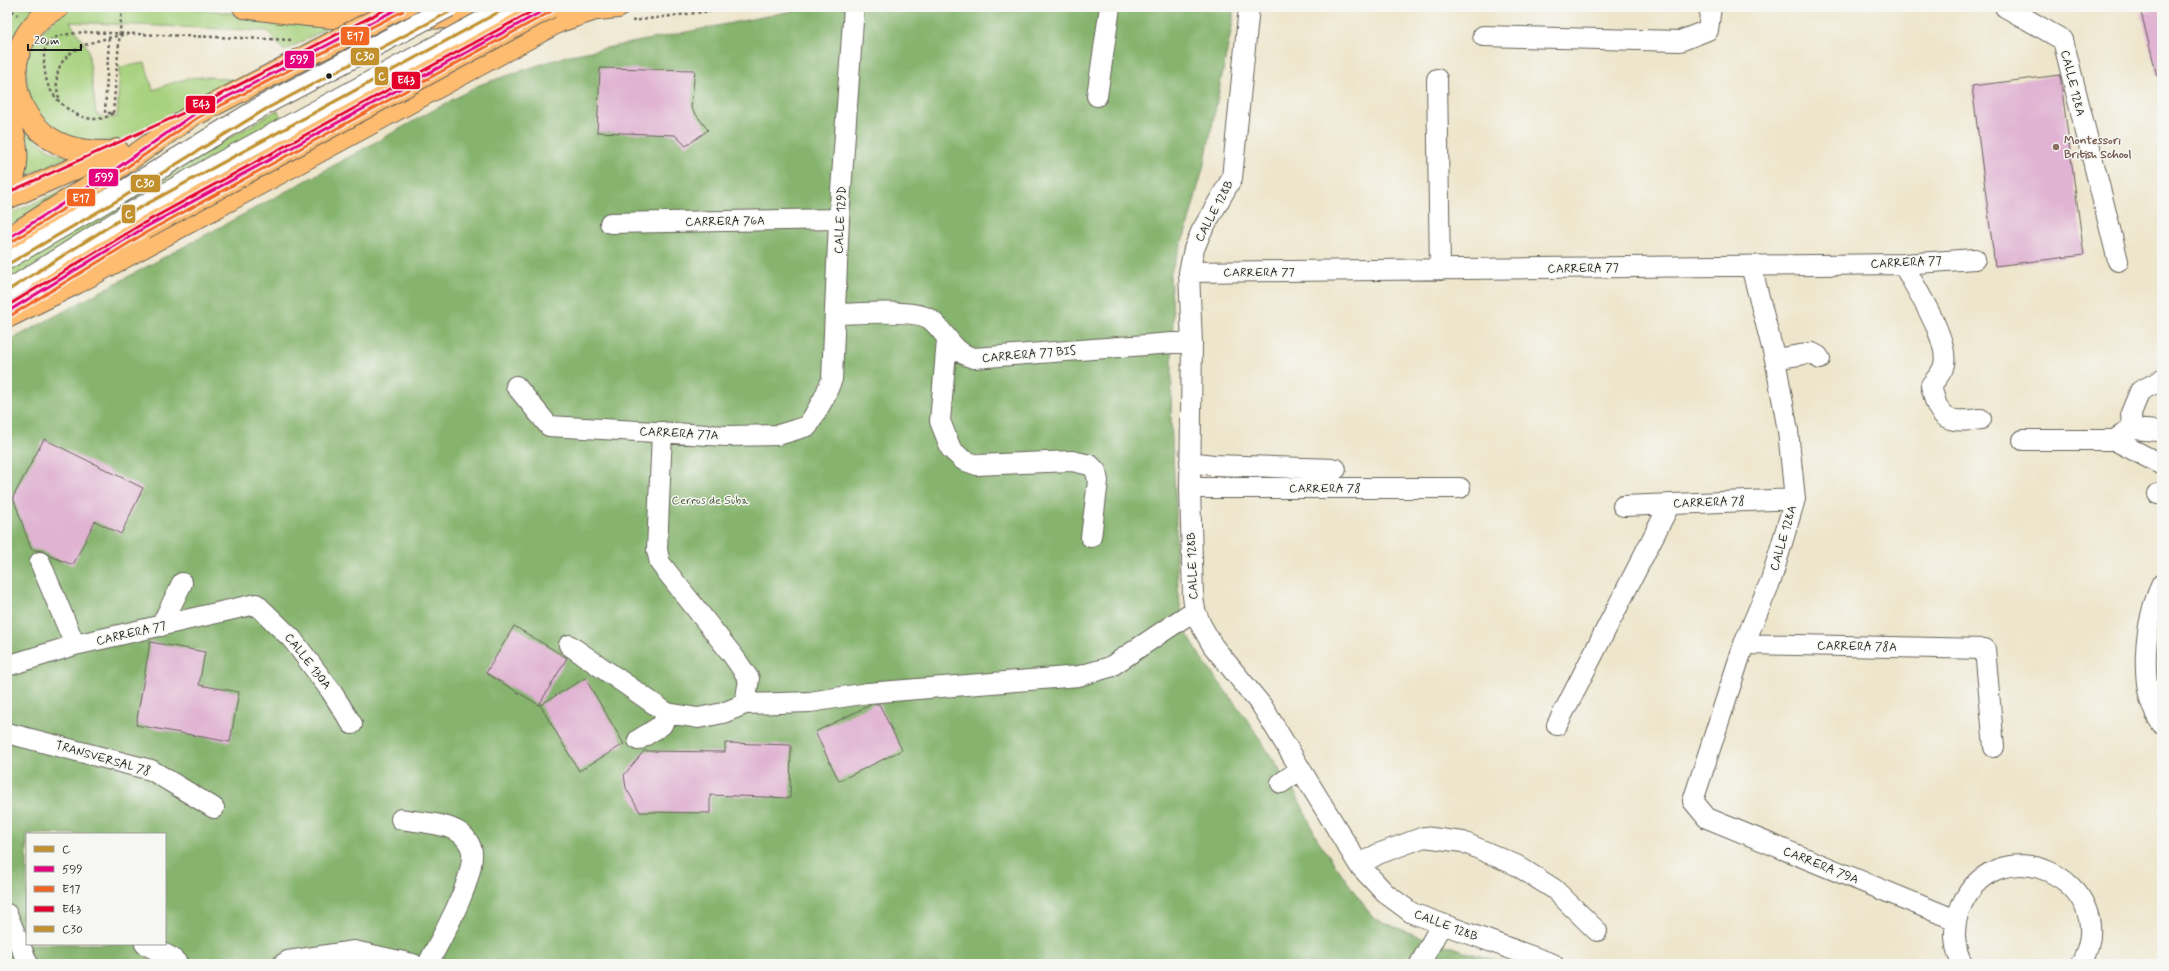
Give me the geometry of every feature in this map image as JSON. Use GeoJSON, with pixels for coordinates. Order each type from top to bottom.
{"type":"FeatureCollection","features":[{"type":"Feature","properties":{"kind":"main road"},"geometry":{"type":"LineString","coordinates":[[58,7],[37,21],[27,32],[20,47],[15,62],[14,77],[17,97],[33,124],[51,139],[79,150],[113,152]]}},
{"type":"Feature","properties":{"kind":"main road"},"geometry":{"type":"LineString","coordinates":[[244,7],[316,16],[351,18],[507,7]]}},
{"type":"Feature","properties":{"kind":"main road"},"geometry":{"type":"LineString","coordinates":[[7,198],[196,114],[401,7]]}},
{"type":"Feature","properties":{"kind":"main road"},"geometry":{"type":"LineString","coordinates":[[7,312],[138,220],[550,7]]}},
{"type":"Feature","properties":{"kind":"main road"},"geometry":{"type":"LineString","coordinates":[[442,12],[592,10],[623,14]]}},
{"type":"Feature","properties":{"kind":"main road"},"geometry":{"type":"LineString","coordinates":[[7,317],[76,283],[559,21],[592,10]]}},
{"type":"Feature","properties":{"kind":"main road"},"geometry":{"type":"LineString","coordinates":[[7,239],[103,178],[196,114]]}},
{"type":"Feature","properties":{"kind":"main road"},"geometry":{"type":"LineString","coordinates":[[7,116],[13,132],[17,158],[14,179],[7,191]]}},
{"type":"Feature","properties":{"kind":"street"},"geometry":{"type":"LineString","coordinates":[[7,291],[138,220],[221,162],[507,7]]}},
{"type":"Feature","properties":{"kind":"street","name":"CALLE 129D"},"geometry":{"type":"LineString","coordinates":[[808,426],[824,398],[832,379],[839,219],[854,7]]}},
{"type":"Feature","properties":{"kind":"street"},"geometry":{"type":"LineString","coordinates":[[1097,96],[1110,7]]}},
{"type":"Feature","properties":{"kind":"street","name":"CALLE 128B"},"geometry":{"type":"LineString","coordinates":[[1249,7],[1232,178],[1201,232],[1194,249],[1189,272],[1192,343],[1190,488],[1193,596],[1195,610],[1201,625],[1213,646],[1262,706],[1359,865],[1385,893],[1412,913],[1553,964]]}},
{"type":"Feature","properties":{"kind":"street"},"geometry":{"type":"LineString","coordinates":[[1483,36],[1680,41],[1708,30],[1711,7]]}},
{"type":"Feature","properties":{"kind":"street","name":"CALLE 128A"},"geometry":{"type":"LineString","coordinates":[[2005,7],[2063,40],[2118,261]]}},
{"type":"Feature","properties":{"kind":"street"},"geometry":{"type":"LineString","coordinates":[[7,259],[117,195],[264,105],[442,12]]}},
{"type":"Feature","properties":{"kind":"street"},"geometry":{"type":"LineString","coordinates":[[1437,79],[1440,270]]}},
{"type":"Feature","properties":{"kind":"street","name":"CARRERA 76A"},"geometry":{"type":"LineString","coordinates":[[610,223],[839,219]]}},
{"type":"Feature","properties":{"kind":"street","name":"CARRERA 77"},"geometry":{"type":"LineString","coordinates":[[1189,272],[1902,264],[1976,258]]}},
{"type":"Feature","properties":{"kind":"street"},"geometry":{"type":"LineString","coordinates":[[1902,264],[1934,321],[1945,352],[1944,367],[1931,385],[1935,403],[1944,417],[1958,422],[1981,419]]}},
{"type":"Feature","properties":{"kind":"street","name":"CALLE 128A"},"geometry":{"type":"LineString","coordinates":[[1693,801],[1744,644],[1771,580],[1795,499],[1788,431],[1775,359],[1751,266]]}},
{"type":"Feature","properties":{"kind":"street","name":"CARRERA 77 BIS"},"geometry":{"type":"LineString","coordinates":[[835,314],[915,313],[931,320],[947,340],[966,356],[974,358],[1172,343],[1192,343]]}},
{"type":"Feature","properties":{"kind":"street"},"geometry":{"type":"LineString","coordinates":[[947,340],[940,421],[951,449],[963,460],[977,465],[1072,461],[1090,465],[1096,471],[1098,481],[1091,537]]}},
{"type":"Feature","properties":{"kind":"street"},"geometry":{"type":"LineString","coordinates":[[1775,359],[1812,353],[1820,359]]}},
{"type":"Feature","properties":{"kind":"street"},"geometry":{"type":"LineString","coordinates":[[2132,429],[2131,413],[2140,391],[2162,380]]}},
{"type":"Feature","properties":{"kind":"street","name":"CARRERA 77A"},"geometry":{"type":"LineString","coordinates":[[516,386],[549,426],[726,436],[778,435],[808,426]]}},
{"type":"Feature","properties":{"kind":"street"},"geometry":{"type":"LineString","coordinates":[[2114,440],[2132,429],[2158,431]]}},
{"type":"Feature","properties":{"kind":"street"},"geometry":{"type":"LineString","coordinates":[[662,432],[657,550],[660,563],[734,657],[749,679],[745,704]]}},
{"type":"Feature","properties":{"kind":"street"},"geometry":{"type":"LineString","coordinates":[[2023,440],[2114,440],[2162,465]]}},
{"type":"Feature","properties":{"kind":"street"},"geometry":{"type":"LineString","coordinates":[[1190,462],[1213,465],[1336,469]]}},
{"type":"Feature","properties":{"kind":"street","name":"CARRERA 78"},"geometry":{"type":"LineString","coordinates":[[1190,488],[1460,488]]}},
{"type":"Feature","properties":{"kind":"street","name":"CARRERA 78"},"geometry":{"type":"LineString","coordinates":[[1623,506],[1795,499]]}},
{"type":"Feature","properties":{"kind":"street"},"geometry":{"type":"LineString","coordinates":[[1557,725],[1670,504]]}},
{"type":"Feature","properties":{"kind":"street"},"geometry":{"type":"LineString","coordinates":[[40,562],[75,645]]}},
{"type":"Feature","properties":{"kind":"street"},"geometry":{"type":"LineString","coordinates":[[161,626],[182,583]]}},
{"type":"Feature","properties":{"kind":"street"},"geometry":{"type":"LineString","coordinates":[[2160,595],[2146,642],[2147,678],[2154,713],[2162,724]]}},
{"type":"Feature","properties":{"kind":"street","name":"CARRERA 77"},"geometry":{"type":"LineString","coordinates":[[7,666],[75,645],[256,604]]}},
{"type":"Feature","properties":{"kind":"street","name":"CALLE 130A"},"geometry":{"type":"LineString","coordinates":[[256,604],[292,639],[331,691],[352,724]]}},
{"type":"Feature","properties":{"kind":"street"},"geometry":{"type":"LineString","coordinates":[[569,645],[667,713],[698,718],[723,713],[745,704],[810,702],[868,693],[1079,676],[1110,667],[1195,610]]}},
{"type":"Feature","properties":{"kind":"street","name":"CARRERA 78A"},"geometry":{"type":"LineString","coordinates":[[1744,644],[1985,649],[1994,747]]}},
{"type":"Feature","properties":{"kind":"street"},"geometry":{"type":"LineString","coordinates":[[638,740],[662,724],[667,713]]}},
{"type":"Feature","properties":{"kind":"street","name":"TRANSVERSAL 78"},"geometry":{"type":"LineString","coordinates":[[7,733],[150,770],[214,808]]}},
{"type":"Feature","properties":{"kind":"street"},"geometry":{"type":"LineString","coordinates":[[1281,783],[1301,769]]}},
{"type":"Feature","properties":{"kind":"street","name":"CARRERA 79A"},"geometry":{"type":"LineString","coordinates":[[1693,801],[1707,818],[1956,920]]}},
{"type":"Feature","properties":{"kind":"street"},"geometry":{"type":"LineString","coordinates":[[401,819],[453,828],[462,834],[469,842],[473,855],[468,878],[428,964]]}},
{"type":"Feature","properties":{"kind":"street"},"geometry":{"type":"LineString","coordinates":[[1359,865],[1378,854],[1424,837],[1463,842],[1516,865],[1554,889],[1597,931]]}},
{"type":"Feature","properties":{"kind":"street"},"geometry":{"type":"LineString","coordinates":[[1963,964],[1955,941],[1956,920],[1963,900],[1977,882],[1995,870],[2017,865],[2039,867],[2059,876],[2076,891],[2086,910],[2090,932],[2087,954],[2081,964]]}},
{"type":"Feature","properties":{"kind":"street"},"geometry":{"type":"LineString","coordinates":[[7,914],[28,964]]}},
{"type":"Feature","properties":{"kind":"street"},"geometry":{"type":"LineString","coordinates":[[1420,964],[1442,925]]}},
{"type":"Feature","properties":{"kind":"street"},"geometry":{"type":"LineString","coordinates":[[147,945],[172,958],[178,964]]}},
{"type":"Feature","properties":{"kind":"street"},"geometry":{"type":"LineString","coordinates":[[283,964],[288,961],[354,951],[413,964]]}},
{"type":"Feature","properties":{"kind":"path"},"geometry":{"type":"LineString","coordinates":[[7,7],[16,13]]}},
{"type":"Feature","properties":{"kind":"path"},"geometry":{"type":"LineString","coordinates":[[122,7],[113,113],[106,118],[96,120],[83,118],[60,100],[49,86],[44,70],[44,52],[48,42],[56,38],[83,32],[132,33],[300,40]]}},
{"type":"Feature","properties":{"kind":"path"},"geometry":{"type":"LineString","coordinates":[[623,14],[742,7]]}},
{"type":"Feature","properties":{"kind":"path"},"geometry":{"type":"LineString","coordinates":[[60,100],[56,78],[59,67],[70,54],[85,44],[132,33]]}},
{"type":"Feature","properties":{"kind":"path"},"geometry":{"type":"LineString","coordinates":[[109,38],[108,80],[105,113],[113,113]]}},
{"type":"Feature","properties":{"kind":"green space"},"geometry":{"type":"Polygon","coordinates":[[[7,7],[42,7],[7,91],[7,7]]]}},
{"type":"Feature","properties":{"kind":"green space"},"geometry":{"type":"Polygon","coordinates":[[[81,7],[174,7],[216,11],[327,28],[284,51],[268,31],[70,22],[88,49],[96,114],[106,118],[117,117],[120,67],[145,63],[153,90],[192,78],[210,77],[233,80],[132,137],[119,141],[66,141],[28,105],[25,48],[64,11],[81,7]]]}},
{"type":"Feature","properties":{"kind":"green space","name":"Cerros de Suba"},"geometry":{"type":"Polygon","coordinates":[[[812,7],[1233,7],[1233,21],[1205,161],[1187,228],[1170,275],[1173,313],[1171,423],[1176,506],[1176,555],[1179,598],[1185,630],[1203,661],[1246,718],[1297,796],[1318,840],[1373,918],[1413,934],[1470,953],[1512,964],[7,964],[7,342],[309,179],[479,85],[566,56],[812,7]]]}},
{"type":"Feature","properties":{"kind":"green space"},"geometry":{"type":"Polygon","coordinates":[[[277,110],[281,117],[125,209],[7,285],[7,269],[277,110]]]}},
{"type":"Feature","properties":{"kind":"green space"},"geometry":{"type":"Polygon","coordinates":[[[20,120],[36,139],[46,147],[68,157],[27,175],[27,147],[20,120]]]}},
{"type":"Feature","properties":{"kind":"green space"},"geometry":{"type":"Polygon","coordinates":[[[74,186],[7,231],[7,215],[74,186]]]}},
{"type":"Feature","properties":{"kind":"building"},"geometry":{"type":"Polygon","coordinates":[[[2162,7],[2162,75],[2157,76],[2141,12],[2162,7]]]}},
{"type":"Feature","properties":{"kind":"building"},"geometry":{"type":"Polygon","coordinates":[[[600,68],[695,70],[691,108],[708,130],[686,146],[675,135],[597,132],[600,68]]]}},
{"type":"Feature","properties":{"kind":"building"},"geometry":{"type":"Polygon","coordinates":[[[2060,75],[2084,255],[1995,266],[1972,86],[2060,75]]]}},
{"type":"Feature","properties":{"kind":"building"},"geometry":{"type":"Polygon","coordinates":[[[44,439],[143,488],[121,534],[95,521],[73,565],[50,556],[42,551],[31,549],[13,497],[44,439]]]}},
{"type":"Feature","properties":{"kind":"building"},"geometry":{"type":"Polygon","coordinates":[[[514,626],[567,658],[539,705],[486,673],[514,626]]]}},
{"type":"Feature","properties":{"kind":"building"},"geometry":{"type":"Polygon","coordinates":[[[150,642],[205,652],[199,685],[239,692],[230,742],[136,725],[150,642]]]}},
{"type":"Feature","properties":{"kind":"building"},"geometry":{"type":"Polygon","coordinates":[[[585,678],[624,744],[579,771],[540,705],[585,678]]]}},
{"type":"Feature","properties":{"kind":"building"},"geometry":{"type":"Polygon","coordinates":[[[872,704],[879,704],[902,750],[839,781],[815,732],[872,704]]]}},
{"type":"Feature","properties":{"kind":"building"},"geometry":{"type":"Polygon","coordinates":[[[725,743],[791,745],[790,798],[710,795],[710,813],[640,812],[626,788],[624,775],[644,751],[725,752],[725,743]]]}},
{"type":"Feature","properties":{"kind":"transit line","name":"E43"},"geometry":{"type":"LineString","coordinates":[[7,193],[192,109],[390,7]]}},
{"type":"Feature","properties":{"kind":"transit line","name":"599"},"geometry":{"type":"LineString","coordinates":[[7,239],[103,178],[194,114],[401,7]]}},
{"type":"Feature","properties":{"kind":"transit line","name":"C"},"geometry":{"type":"LineString","coordinates":[[7,291],[132,212],[508,7]]}},
{"type":"Feature","properties":{"kind":"transit line","name":"E43"},"geometry":{"type":"LineString","coordinates":[[7,306],[142,224],[540,7]]}},
{"type":"Feature","properties":{"kind":"transit line","name":"599"},"geometry":{"type":"LineString","coordinates":[[7,312],[144,228],[550,7]]}},
{"type":"Feature","properties":{"kind":"transit line","name":"E17"},"geometry":{"type":"LineString","coordinates":[[10,243],[106,182],[197,118],[403,11]]}},
{"type":"Feature","properties":{"kind":"transit line","name":"C30"},"geometry":{"type":"LineString","coordinates":[[10,263],[120,199],[266,109],[451,11]]}},
{"type":"Feature","properties":{"kind":"transit line","name":"E17"},"geometry":{"type":"LineString","coordinates":[[10,316],[147,232],[552,11]]}},
{"type":"Feature","properties":{"kind":"place","name":"Montessori British School"},"geometry":{"type":"Point","coordinates":[2056,147]}}]}
